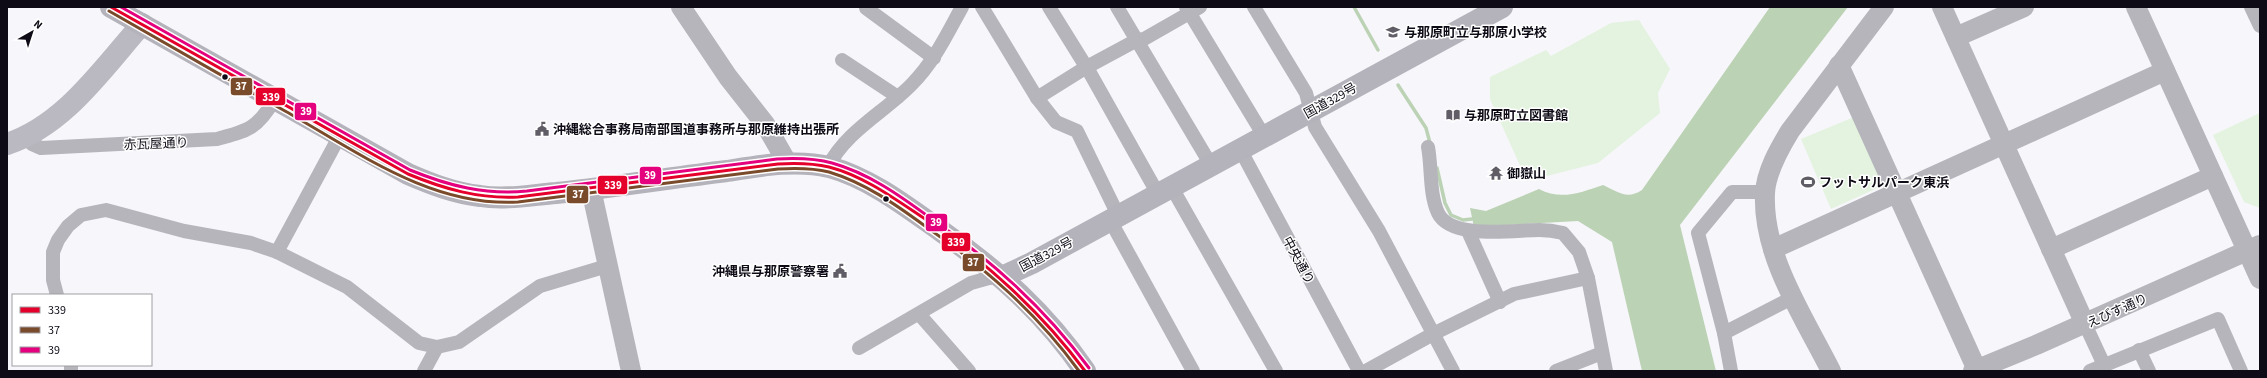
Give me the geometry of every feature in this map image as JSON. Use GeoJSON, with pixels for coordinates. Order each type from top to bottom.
{"type":"FeatureCollection","features":[{"type":"Feature","properties":{"kind":"highway"},"geometry":{"type":"LineString","coordinates":[[111,7],[339,137],[408,174],[453,191],[482,197],[512,197],[591,189],[788,164],[811,164],[828,167],[872,185],[959,244],[1002,277],[1032,305],[1060,337],[1085,371]]}},
{"type":"Feature","properties":{"kind":"highway","name":"国道329号"},"geometry":{"type":"LineString","coordinates":[[1002,277],[1114,218],[1502,7]]}},
{"type":"Feature","properties":{"kind":"main road"},"geometry":{"type":"LineString","coordinates":[[16,141],[53,118],[96,78],[142,24]]}},
{"type":"Feature","properties":{"kind":"street"},"geometry":{"type":"LineString","coordinates":[[681,7],[724,71],[765,124],[788,164]]}},
{"type":"Feature","properties":{"kind":"street"},"geometry":{"type":"LineString","coordinates":[[828,167],[843,143],[913,83],[934,58],[962,7]]}},
{"type":"Feature","properties":{"kind":"street"},"geometry":{"type":"LineString","coordinates":[[982,7],[1037,98],[1056,122],[1077,131],[1114,218],[1193,371]]}},
{"type":"Feature","properties":{"kind":"street"},"geometry":{"type":"LineString","coordinates":[[1049,7],[1085,68],[1165,190],[1276,371]]}},
{"type":"Feature","properties":{"kind":"street"},"geometry":{"type":"LineString","coordinates":[[1117,7],[1211,165]]}},
{"type":"Feature","properties":{"kind":"street"},"geometry":{"type":"LineString","coordinates":[[1254,7],[1306,93],[1314,127],[1379,231],[1453,371]]}},
{"type":"Feature","properties":{"kind":"street"},"geometry":{"type":"LineString","coordinates":[[1831,371],[1794,297],[1773,249],[1768,229],[1765,192],[1780,148],[1839,65],[1884,7]]}},
{"type":"Feature","properties":{"kind":"street"},"geometry":{"type":"LineString","coordinates":[[1942,7],[2104,365]]}},
{"type":"Feature","properties":{"kind":"street"},"geometry":{"type":"LineString","coordinates":[[1956,37],[2024,7]]}},
{"type":"Feature","properties":{"kind":"street"},"geometry":{"type":"LineString","coordinates":[[2136,7],[2213,176],[2254,249],[2260,279]]}},
{"type":"Feature","properties":{"kind":"street"},"geometry":{"type":"LineString","coordinates":[[2251,7],[2260,26]]}},
{"type":"Feature","properties":{"kind":"street"},"geometry":{"type":"LineString","coordinates":[[866,8],[934,58]]}},
{"type":"Feature","properties":{"kind":"street"},"geometry":{"type":"LineString","coordinates":[[1037,98],[1085,68],[1137,40],[1144,39],[1192,9],[1264,136]]}},
{"type":"Feature","properties":{"kind":"street"},"geometry":{"type":"LineString","coordinates":[[842,60],[898,97]]}},
{"type":"Feature","properties":{"kind":"street"},"geometry":{"type":"LineString","coordinates":[[1839,65],[1897,192],[1975,370]]}},
{"type":"Feature","properties":{"kind":"street"},"geometry":{"type":"LineString","coordinates":[[1773,249],[2165,71]]}},
{"type":"Feature","properties":{"kind":"street","name":"赤瓦屋通り"},"geometry":{"type":"LineString","coordinates":[[16,141],[32,144],[41,148],[217,139],[234,134],[257,124],[264,117],[274,100]]}},
{"type":"Feature","properties":{"kind":"street"},"geometry":{"type":"LineString","coordinates":[[277,252],[339,137]]}},
{"type":"Feature","properties":{"kind":"street"},"geometry":{"type":"LineString","coordinates":[[1428,147],[1438,214],[1448,225],[1468,231],[1541,230],[1563,233],[1579,252],[1588,278],[1606,371]]}},
{"type":"Feature","properties":{"kind":"street","name":"中央通り"},"geometry":{"type":"LineString","coordinates":[[1240,149],[1359,371]]}},
{"type":"Feature","properties":{"kind":"street"},"geometry":{"type":"LineString","coordinates":[[2051,249],[2213,176]]}},
{"type":"Feature","properties":{"kind":"street"},"geometry":{"type":"LineString","coordinates":[[591,189],[631,371]]}},
{"type":"Feature","properties":{"kind":"street"},"geometry":{"type":"LineString","coordinates":[[1731,371],[1724,333],[1698,233],[1732,192],[1765,192]]}},
{"type":"Feature","properties":{"kind":"street"},"geometry":{"type":"LineString","coordinates":[[56,294],[53,280],[53,252],[58,240],[68,226],[81,215],[106,210],[123,213],[184,231],[251,244],[277,252],[347,287],[419,343],[437,347],[459,342],[540,286],[607,266]]}},
{"type":"Feature","properties":{"kind":"street"},"geometry":{"type":"LineString","coordinates":[[1468,231],[1500,302]]}},
{"type":"Feature","properties":{"kind":"street","name":"えびす通り"},"geometry":{"type":"LineString","coordinates":[[1975,370],[2085,324],[2254,249]]}},
{"type":"Feature","properties":{"kind":"street"},"geometry":{"type":"LineString","coordinates":[[859,348],[971,284],[989,278],[1002,277]]}},
{"type":"Feature","properties":{"kind":"street"},"geometry":{"type":"LineString","coordinates":[[1366,371],[1433,334],[1514,294],[1588,278]]}},
{"type":"Feature","properties":{"kind":"street"},"geometry":{"type":"LineString","coordinates":[[1724,333],[1794,297]]}},
{"type":"Feature","properties":{"kind":"street"},"geometry":{"type":"LineString","coordinates":[[919,314],[969,371]]}},
{"type":"Feature","properties":{"kind":"street"},"geometry":{"type":"LineString","coordinates":[[2090,371],[2218,319],[2240,371]]}},
{"type":"Feature","properties":{"kind":"street"},"geometry":{"type":"LineString","coordinates":[[424,371],[437,347]]}},
{"type":"Feature","properties":{"kind":"street"},"geometry":{"type":"LineString","coordinates":[[2139,350],[2149,371]]}},
{"type":"Feature","properties":{"kind":"street"},"geometry":{"type":"LineString","coordinates":[[1556,371],[1602,353]]}},
{"type":"Feature","properties":{"kind":"shaded area"},"geometry":{"type":"Polygon","coordinates":[[[1770,7],[1848,7],[1680,225],[1716,371],[1642,371],[1612,242],[1578,221],[1474,227],[1470,208],[1486,211],[1539,189],[1547,193],[1563,195],[1579,193],[1603,185],[1627,195],[1637,193],[1642,190],[1770,7]]]}},
{"type":"Feature","properties":{"kind":"shaded area"},"geometry":{"type":"Polygon","coordinates":[[[1639,20],[1670,69],[1658,93],[1660,113],[1598,163],[1527,181],[1490,99],[1490,77],[1546,50],[1551,56],[1611,23],[1639,20]]]}},
{"type":"Feature","properties":{"kind":"shaded area"},"geometry":{"type":"Polygon","coordinates":[[[2260,113],[2260,208],[2244,202],[2213,135],[2260,113]]]}},
{"type":"Feature","properties":{"kind":"shaded area"},"geometry":{"type":"Polygon","coordinates":[[[1854,117],[1884,185],[1831,209],[1801,139],[1854,117]]]}},
{"type":"Feature","properties":{"kind":"waterway"},"geometry":{"type":"LineString","coordinates":[[1354,7],[1378,50]]}},
{"type":"Feature","properties":{"kind":"waterway"},"geometry":{"type":"LineString","coordinates":[[1398,85],[1426,128],[1430,143]]}},
{"type":"Feature","properties":{"kind":"waterway"},"geometry":{"type":"LineString","coordinates":[[1437,168],[1445,203],[1451,215],[1463,220],[1472,219]]}},
{"type":"Feature","properties":{"kind":"transit line","name":"339"},"geometry":{"type":"LineString","coordinates":[[111,7],[408,174],[462,192],[476,195],[518,197],[778,164],[797,163],[816,165],[842,171],[867,182],[891,196],[948,236],[991,270],[1050,328],[1085,371]]}},
{"type":"Feature","properties":{"kind":"transit line","name":"39"},"geometry":{"type":"LineString","coordinates":[[121,7],[410,170],[453,185],[496,192],[527,191],[777,159],[811,159],[825,161],[845,167],[871,179],[895,193],[974,250],[1035,305],[1054,325],[1089,368]]}},
{"type":"Feature","properties":{"kind":"transit line","name":"37"},"geometry":{"type":"LineString","coordinates":[[109,11],[396,174],[455,196],[486,201],[518,202],[778,169],[804,169],[829,172],[855,182],[891,202],[968,258],[988,274],[1027,310],[1045,329],[1079,371]]}},
{"type":"Feature","properties":{"kind":"place","name":"与那原町立与那原小学校"},"geometry":{"type":"Point","coordinates":[1393,32]}},
{"type":"Feature","properties":{"kind":"place","name":"与那原町立図書館"},"geometry":{"type":"Point","coordinates":[1453,115]}},
{"type":"Feature","properties":{"kind":"place","name":"沖縄総合事務局南部国道事務所与那原維持出張所"},"geometry":{"type":"Point","coordinates":[542,129]}},
{"type":"Feature","properties":{"kind":"place","name":"御嶽山"},"geometry":{"type":"Point","coordinates":[1496,173]}},
{"type":"Feature","properties":{"kind":"place","name":"フットサルパーク東浜"},"geometry":{"type":"Point","coordinates":[1808,182]}},
{"type":"Feature","properties":{"kind":"place","name":"沖縄県与那原警察署"},"geometry":{"type":"Point","coordinates":[840,271]}}]}
